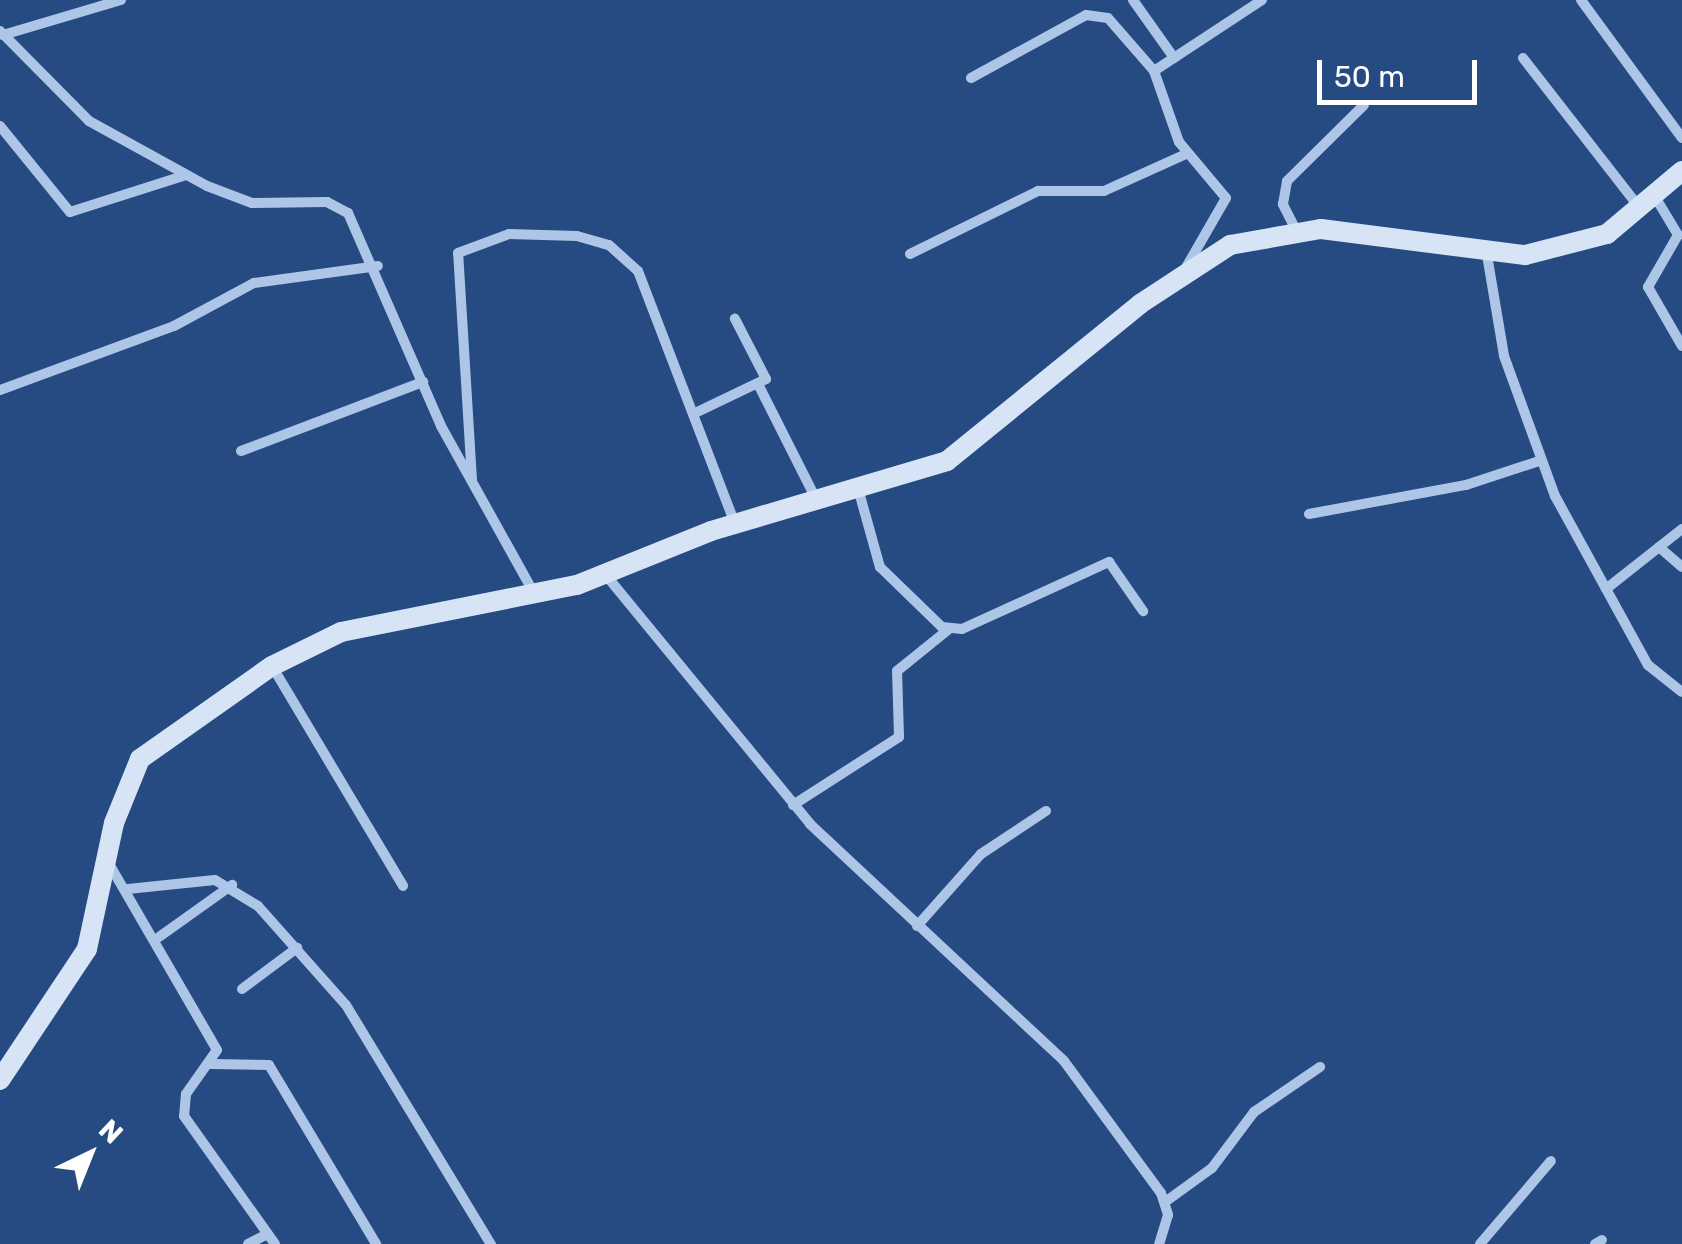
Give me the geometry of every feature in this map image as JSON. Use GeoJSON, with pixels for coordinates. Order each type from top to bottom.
{"type":"FeatureCollection","features":[{"type":"Feature","properties":{"kind":"street"},"geometry":{"type":"LineString","coordinates":[[1,33],[122,0]]}},
{"type":"Feature","properties":{"kind":"street"},"geometry":{"type":"LineString","coordinates":[[1134,0],[1174,58]]}},
{"type":"Feature","properties":{"kind":"street"},"geometry":{"type":"LineString","coordinates":[[1154,72],[1262,0]]}},
{"type":"Feature","properties":{"kind":"street"},"geometry":{"type":"LineString","coordinates":[[1581,0],[1682,138]]}},
{"type":"Feature","properties":{"kind":"street"},"geometry":{"type":"LineString","coordinates":[[971,78],[1099,13],[1154,72],[1186,154],[1227,203],[1184,271]]}},
{"type":"Feature","properties":{"kind":"street"},"geometry":{"type":"LineString","coordinates":[[1,33],[89,120],[186,175],[252,203],[337,205],[378,266],[424,382],[535,596]]}},
{"type":"Feature","properties":{"kind":"street"},"geometry":{"type":"LineString","coordinates":[[1523,58],[1678,236],[1649,292],[1682,346]]}},
{"type":"Feature","properties":{"kind":"street"},"geometry":{"type":"LineString","coordinates":[[1296,230],[1283,204],[1288,181],[1364,105]]}},
{"type":"Feature","properties":{"kind":"street"},"geometry":{"type":"LineString","coordinates":[[0,126],[70,212],[186,175]]}},
{"type":"Feature","properties":{"kind":"street"},"geometry":{"type":"LineString","coordinates":[[910,254],[1038,190],[1104,191],[1186,154]]}},
{"type":"Feature","properties":{"kind":"street"},"geometry":{"type":"LineString","coordinates":[[0,1080],[88,949],[108,862],[140,759],[272,666],[341,632],[535,596],[736,525],[859,492],[947,461],[1184,271],[1230,244],[1296,230],[1488,255],[1591,241],[1647,202],[1682,171]]}},
{"type":"Feature","properties":{"kind":"street"},"geometry":{"type":"LineString","coordinates":[[472,481],[475,434],[454,264],[472,242],[543,232],[609,245],[628,259],[653,298],[736,525]]}},
{"type":"Feature","properties":{"kind":"street"},"geometry":{"type":"LineString","coordinates":[[1488,255],[1500,341],[1539,461],[1648,665],[1682,692]]}},
{"type":"Feature","properties":{"kind":"street"},"geometry":{"type":"LineString","coordinates":[[0,390],[174,326],[254,283],[378,266]]}},
{"type":"Feature","properties":{"kind":"street"},"geometry":{"type":"LineString","coordinates":[[693,414],[759,386],[765,374],[735,319]]}},
{"type":"Feature","properties":{"kind":"street"},"geometry":{"type":"LineString","coordinates":[[241,452],[424,382]]}},
{"type":"Feature","properties":{"kind":"street"},"geometry":{"type":"LineString","coordinates":[[759,386],[818,503]]}},
{"type":"Feature","properties":{"kind":"street"},"geometry":{"type":"LineString","coordinates":[[1309,514],[1466,486],[1539,461]]}},
{"type":"Feature","properties":{"kind":"street"},"geometry":{"type":"LineString","coordinates":[[859,492],[880,566],[949,629]]}},
{"type":"Feature","properties":{"kind":"street"},"geometry":{"type":"LineString","coordinates":[[1606,588],[1682,529]]}},
{"type":"Feature","properties":{"kind":"street"},"geometry":{"type":"LineString","coordinates":[[1659,547],[1682,567]]}},
{"type":"Feature","properties":{"kind":"street"},"geometry":{"type":"LineString","coordinates":[[792,805],[899,737],[897,671],[949,629],[1109,562],[1143,611]]}},
{"type":"Feature","properties":{"kind":"street"},"geometry":{"type":"LineString","coordinates":[[605,574],[792,805],[1064,1061],[1165,1202],[1159,1244]]}},
{"type":"Feature","properties":{"kind":"street"},"geometry":{"type":"LineString","coordinates":[[272,666],[403,886]]}},
{"type":"Feature","properties":{"kind":"street"},"geometry":{"type":"LineString","coordinates":[[917,926],[981,854],[1046,810]]}},
{"type":"Feature","properties":{"kind":"street"},"geometry":{"type":"LineString","coordinates":[[108,862],[159,936],[215,1046],[212,1064],[190,1086],[184,1116],[272,1239],[248,1244]]}},
{"type":"Feature","properties":{"kind":"street"},"geometry":{"type":"LineString","coordinates":[[128,889],[232,885],[297,948],[374,1046],[491,1244]]}},
{"type":"Feature","properties":{"kind":"street"},"geometry":{"type":"LineString","coordinates":[[159,936],[232,885]]}},
{"type":"Feature","properties":{"kind":"street"},"geometry":{"type":"LineString","coordinates":[[242,989],[297,948]]}},
{"type":"Feature","properties":{"kind":"street"},"geometry":{"type":"LineString","coordinates":[[212,1064],[269,1065],[376,1244]]}},
{"type":"Feature","properties":{"kind":"street"},"geometry":{"type":"LineString","coordinates":[[1165,1202],[1212,1168],[1254,1112],[1320,1068]]}},
{"type":"Feature","properties":{"kind":"street"},"geometry":{"type":"LineString","coordinates":[[1480,1244],[1551,1161]]}}]}
